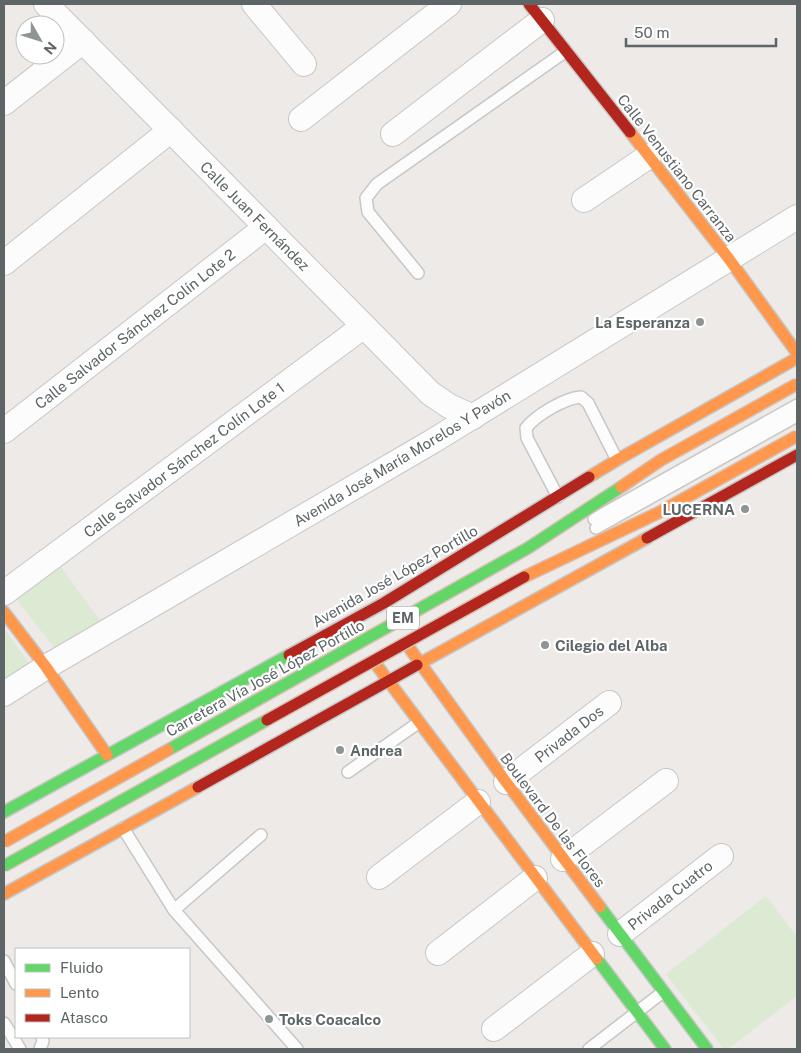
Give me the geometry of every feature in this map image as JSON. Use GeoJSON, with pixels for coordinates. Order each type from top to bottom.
{"type":"FeatureCollection","features":[{"type":"Feature","properties":{"kind":"main road","name":"Calle Venustiano Carranza"},"geometry":{"type":"LineString","coordinates":[[536,12],[729,259],[797,354]]}},
{"type":"Feature","properties":{"kind":"main road","name":"Avenida José López Portillo"},"geometry":{"type":"LineString","coordinates":[[4,812],[384,603],[617,460],[797,358]]}},
{"type":"Feature","properties":{"kind":"main road","name":"Carretera Vía José López Portillo"},"geometry":{"type":"LineString","coordinates":[[4,842],[528,548],[661,460],[797,384]]}},
{"type":"Feature","properties":{"kind":"main road","name":"EM"},"geometry":{"type":"LineString","coordinates":[[4,866],[537,570],[658,513],[797,436]]}},
{"type":"Feature","properties":{"kind":"main road"},"geometry":{"type":"LineString","coordinates":[[4,894],[797,455]]}},
{"type":"Feature","properties":{"kind":"main road","name":"Boulevard De las Flores"},"geometry":{"type":"LineString","coordinates":[[384,603],[403,639],[420,664],[506,782],[707,1049]]}},
{"type":"Feature","properties":{"kind":"main road"},"geometry":{"type":"LineString","coordinates":[[4,612],[46,667],[107,755]]}},
{"type":"Feature","properties":{"kind":"main road"},"geometry":{"type":"LineString","coordinates":[[347,623],[418,722],[665,1049]]}},
{"type":"Feature","properties":{"kind":"street","name":"Calle Juan Fernández"},"geometry":{"type":"LineString","coordinates":[[46,4],[430,393],[449,406],[472,417]]}},
{"type":"Feature","properties":{"kind":"street"},"geometry":{"type":"LineString","coordinates":[[254,4],[304,64]]}},
{"type":"Feature","properties":{"kind":"street"},"geometry":{"type":"LineString","coordinates":[[301,119],[450,4]]}},
{"type":"Feature","properties":{"kind":"street"},"geometry":{"type":"LineString","coordinates":[[393,134],[536,12]]}},
{"type":"Feature","properties":{"kind":"street"},"geometry":{"type":"LineString","coordinates":[[4,103],[83,41]]}},
{"type":"Feature","properties":{"kind":"street"},"geometry":{"type":"LineString","coordinates":[[4,263],[171,130]]}},
{"type":"Feature","properties":{"kind":"street"},"geometry":{"type":"LineString","coordinates":[[584,200],[649,156]]}},
{"type":"Feature","properties":{"kind":"street","name":"Avenida José María Morelos Y Pavón"},"geometry":{"type":"LineString","coordinates":[[4,694],[46,667],[472,417],[797,217]]}},
{"type":"Feature","properties":{"kind":"street","name":"Calle Salvador Sánchez Colín Lote 2"},"geometry":{"type":"LineString","coordinates":[[4,430],[266,227]]}},
{"type":"Feature","properties":{"kind":"street","name":"Calle Salvador Sánchez Colín Lote 1"},"geometry":{"type":"LineString","coordinates":[[4,593],[364,326]]}},
{"type":"Feature","properties":{"kind":"street","name":"Privada Dos"},"geometry":{"type":"LineString","coordinates":[[506,782],[609,703]]}},
{"type":"Feature","properties":{"kind":"street"},"geometry":{"type":"LineString","coordinates":[[563,858],[666,781]]}},
{"type":"Feature","properties":{"kind":"street"},"geometry":{"type":"LineString","coordinates":[[379,877],[478,802]]}},
{"type":"Feature","properties":{"kind":"street","name":"Privada Cuatro"},"geometry":{"type":"LineString","coordinates":[[620,934],[721,856]]}},
{"type":"Feature","properties":{"kind":"street"},"geometry":{"type":"LineString","coordinates":[[438,953],[535,878]]}},
{"type":"Feature","properties":{"kind":"street"},"geometry":{"type":"LineString","coordinates":[[494,1028],[592,954]]}},
{"type":"Feature","properties":{"kind":"lane"},"geometry":{"type":"LineString","coordinates":[[418,273],[368,212],[366,198],[377,184],[566,51]]}},
{"type":"Feature","properties":{"kind":"lane"},"geometry":{"type":"LineString","coordinates":[[558,497],[527,438],[526,428],[531,421],[571,398],[581,397],[588,403],[617,460]]}},
{"type":"Feature","properties":{"kind":"lane"},"geometry":{"type":"LineString","coordinates":[[4,847],[363,645],[596,518],[797,405]]}},
{"type":"Feature","properties":{"kind":"lane"},"geometry":{"type":"LineString","coordinates":[[4,861],[371,657],[585,534],[797,416]]}},
{"type":"Feature","properties":{"kind":"lane"},"geometry":{"type":"LineString","coordinates":[[348,772],[418,722]]}},
{"type":"Feature","properties":{"kind":"lane"},"geometry":{"type":"LineString","coordinates":[[123,828],[174,910],[297,1049]]}},
{"type":"Feature","properties":{"kind":"lane"},"geometry":{"type":"LineString","coordinates":[[174,910],[261,836]]}},
{"type":"Feature","properties":{"kind":"lane"},"geometry":{"type":"LineString","coordinates":[[4,961],[15,982]]}},
{"type":"Feature","properties":{"kind":"lane"},"geometry":{"type":"LineString","coordinates":[[589,1049],[663,992]]}},
{"type":"Feature","properties":{"kind":"lane"},"geometry":{"type":"LineString","coordinates":[[4,1023],[20,1049]]}},
{"type":"Feature","properties":{"kind":"green space"},"geometry":{"type":"Polygon","coordinates":[[[56,560],[100,621],[55,649],[12,593],[56,560]]]}},
{"type":"Feature","properties":{"kind":"green space"},"geometry":{"type":"Polygon","coordinates":[[[4,629],[29,663],[4,679],[4,629]]]}},
{"type":"Feature","properties":{"kind":"green space"},"geometry":{"type":"Polygon","coordinates":[[[766,896],[797,937],[797,996],[728,1049],[724,1049],[666,974],[766,896]]]}},
{"type":"Feature","properties":{"kind":"traffic: fast"},"geometry":{"type":"LineString","coordinates":[[168,750],[528,548],[621,487]]}},
{"type":"Feature","properties":{"kind":"traffic: fast"},"geometry":{"type":"LineString","coordinates":[[4,812],[289,655]]}},
{"type":"Feature","properties":{"kind":"traffic: fast"},"geometry":{"type":"LineString","coordinates":[[4,866],[267,720]]}},
{"type":"Feature","properties":{"kind":"traffic: fast"},"geometry":{"type":"LineString","coordinates":[[600,907],[707,1049]]}},
{"type":"Feature","properties":{"kind":"traffic: fast"},"geometry":{"type":"LineString","coordinates":[[597,959],[665,1049]]}},
{"type":"Feature","properties":{"kind":"traffic: slow"},"geometry":{"type":"LineString","coordinates":[[630,132],[729,259],[797,353]]}},
{"type":"Feature","properties":{"kind":"traffic: slow"},"geometry":{"type":"LineString","coordinates":[[589,477],[797,358]]}},
{"type":"Feature","properties":{"kind":"traffic: slow"},"geometry":{"type":"LineString","coordinates":[[621,487],[661,460],[797,384]]}},
{"type":"Feature","properties":{"kind":"traffic: slow"},"geometry":{"type":"LineString","coordinates":[[524,577],[658,513],[797,436]]}},
{"type":"Feature","properties":{"kind":"traffic: slow"},"geometry":{"type":"LineString","coordinates":[[417,665],[647,538]]}},
{"type":"Feature","properties":{"kind":"traffic: slow"},"geometry":{"type":"LineString","coordinates":[[4,612],[46,667],[107,755]]}},
{"type":"Feature","properties":{"kind":"traffic: slow"},"geometry":{"type":"LineString","coordinates":[[410,649],[506,782],[600,907]]}},
{"type":"Feature","properties":{"kind":"traffic: slow"},"geometry":{"type":"LineString","coordinates":[[378,667],[597,959]]}},
{"type":"Feature","properties":{"kind":"traffic: slow"},"geometry":{"type":"LineString","coordinates":[[4,842],[168,750]]}},
{"type":"Feature","properties":{"kind":"traffic: slow"},"geometry":{"type":"LineString","coordinates":[[4,894],[198,787]]}},
{"type":"Feature","properties":{"kind":"traffic: jam"},"geometry":{"type":"LineString","coordinates":[[529,4],[630,132]]}},
{"type":"Feature","properties":{"kind":"traffic: jam"},"geometry":{"type":"LineString","coordinates":[[647,538],[797,455]]}},
{"type":"Feature","properties":{"kind":"traffic: jam"},"geometry":{"type":"LineString","coordinates":[[289,655],[384,603],[589,477]]}},
{"type":"Feature","properties":{"kind":"traffic: jam"},"geometry":{"type":"LineString","coordinates":[[267,720],[524,577]]}},
{"type":"Feature","properties":{"kind":"traffic: jam"},"geometry":{"type":"LineString","coordinates":[[198,787],[417,665]]}},
{"type":"Feature","properties":{"kind":"place","name":"La Esperanza"},"geometry":{"type":"Point","coordinates":[700,322]}},
{"type":"Feature","properties":{"kind":"place","name":"LUCERNA"},"geometry":{"type":"Point","coordinates":[745,509]}},
{"type":"Feature","properties":{"kind":"place","name":"Cilegio del Alba"},"geometry":{"type":"Point","coordinates":[545,645]}},
{"type":"Feature","properties":{"kind":"place","name":"Andrea"},"geometry":{"type":"Point","coordinates":[340,750]}},
{"type":"Feature","properties":{"kind":"place","name":"Toks Coacalco"},"geometry":{"type":"Point","coordinates":[269,1019]}}]}
